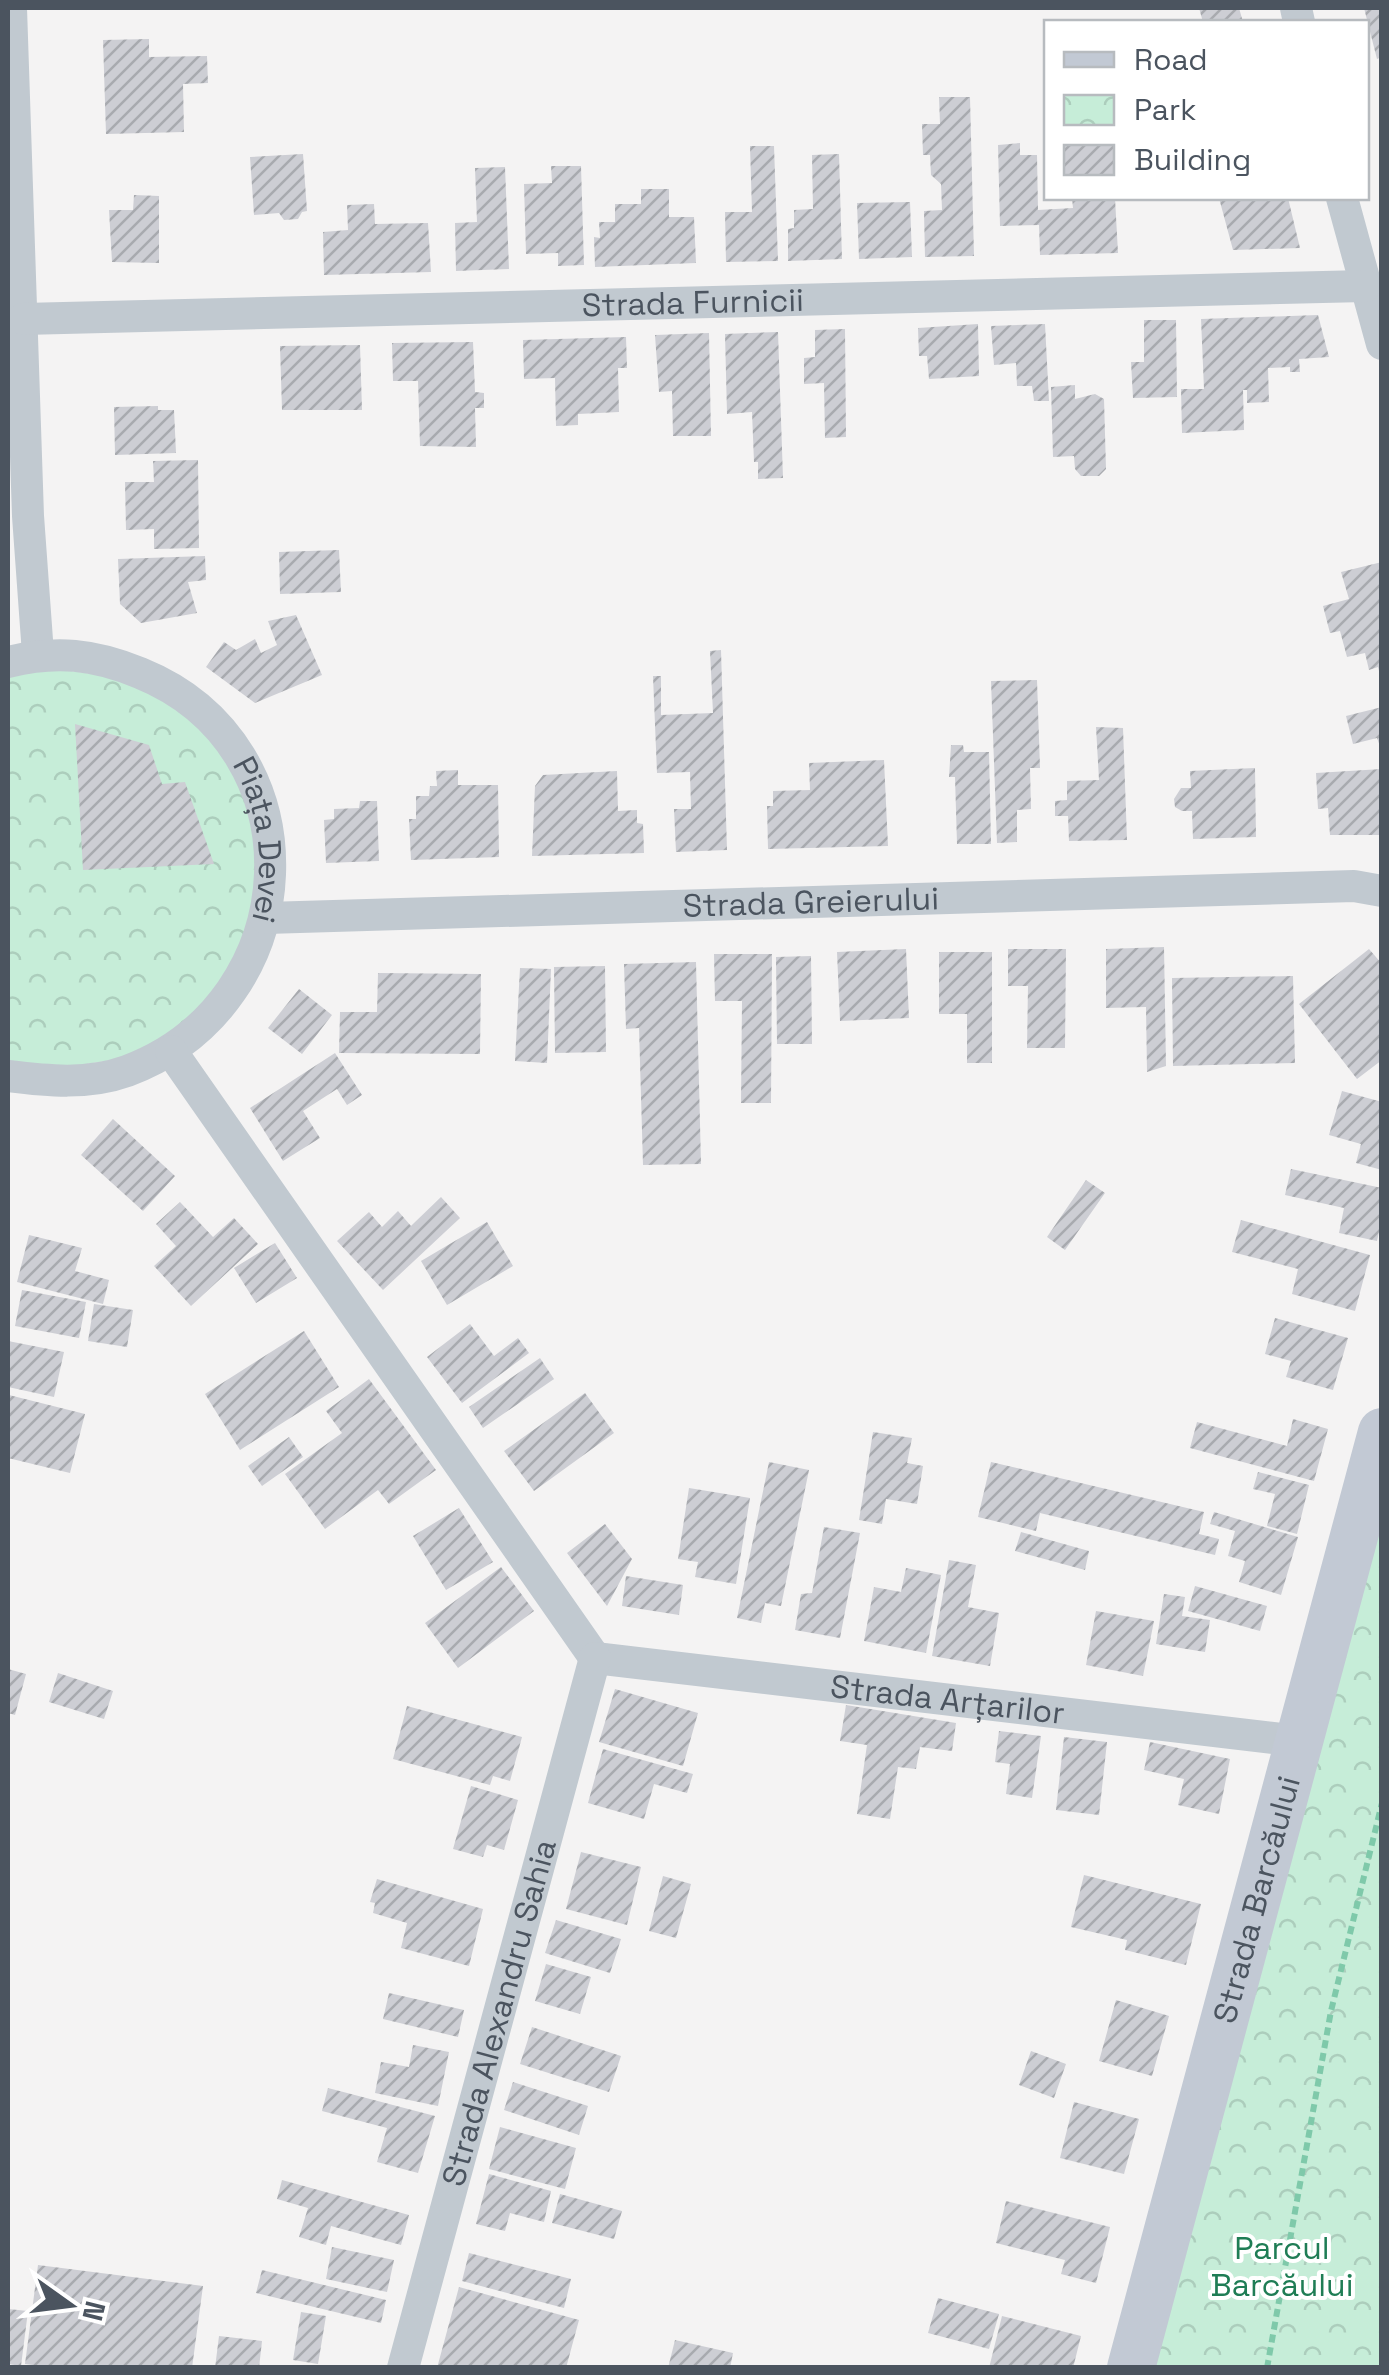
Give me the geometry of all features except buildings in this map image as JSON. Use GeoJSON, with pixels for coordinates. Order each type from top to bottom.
{"type":"FeatureCollection","features":[{"type":"Feature","properties":{"kind":"street"},"geometry":{"type":"LineString","coordinates":[[11,8],[28,516],[23,658]]}},
{"type":"Feature","properties":{"kind":"street"},"geometry":{"type":"LineString","coordinates":[[1343,200],[1382,344]]}},
{"type":"Feature","properties":{"kind":"street","name":"Strada Furnicii"},"geometry":{"type":"LineString","coordinates":[[23,319],[1365,286]]}},
{"type":"Feature","properties":{"kind":"street","name":"Piața Devei"},"geometry":{"type":"LineString","coordinates":[[8,1076],[64,1083],[124,1072],[170,1051],[217,1012],[249,965],[266,918],[272,856],[260,796],[225,733],[170,685],[102,658],[23,658]]}},
{"type":"Feature","properties":{"kind":"street","name":"Strada Greierului"},"geometry":{"type":"LineString","coordinates":[[266,918],[1372,885]]}},
{"type":"Feature","properties":{"kind":"street"},"geometry":{"type":"LineString","coordinates":[[170,1051],[594,1658]]}},
{"type":"Feature","properties":{"kind":"street","name":"Strada Barcăului"},"geometry":{"type":"LineString","coordinates":[[1131,2368],[1382,1432]]}},
{"type":"Feature","properties":{"kind":"street","name":"Strada Arțarilor"},"geometry":{"type":"LineString","coordinates":[[594,1658],[1299,1740]]}},
{"type":"Feature","properties":{"kind":"street","name":"Strada Alexandru Sahia"},"geometry":{"type":"LineString","coordinates":[[403,2368],[594,1658]]}},
{"type":"Feature","properties":{"kind":"path"},"geometry":{"type":"LineString","coordinates":[[1267,2368],[1331,2010],[1382,1803]]}},
{"type":"Feature","properties":{"kind":"green space"},"geometry":{"type":"Polygon","coordinates":[[[8,662],[170,685],[260,796],[266,918],[171,1051],[8,1076],[8,662]]]}},
{"type":"Feature","properties":{"kind":"green space","name":"Parcul Barcăului"},"geometry":{"type":"Polygon","coordinates":[[[1381,1521],[1381,2367],[1154,2367],[1381,1521]]]}}]}
